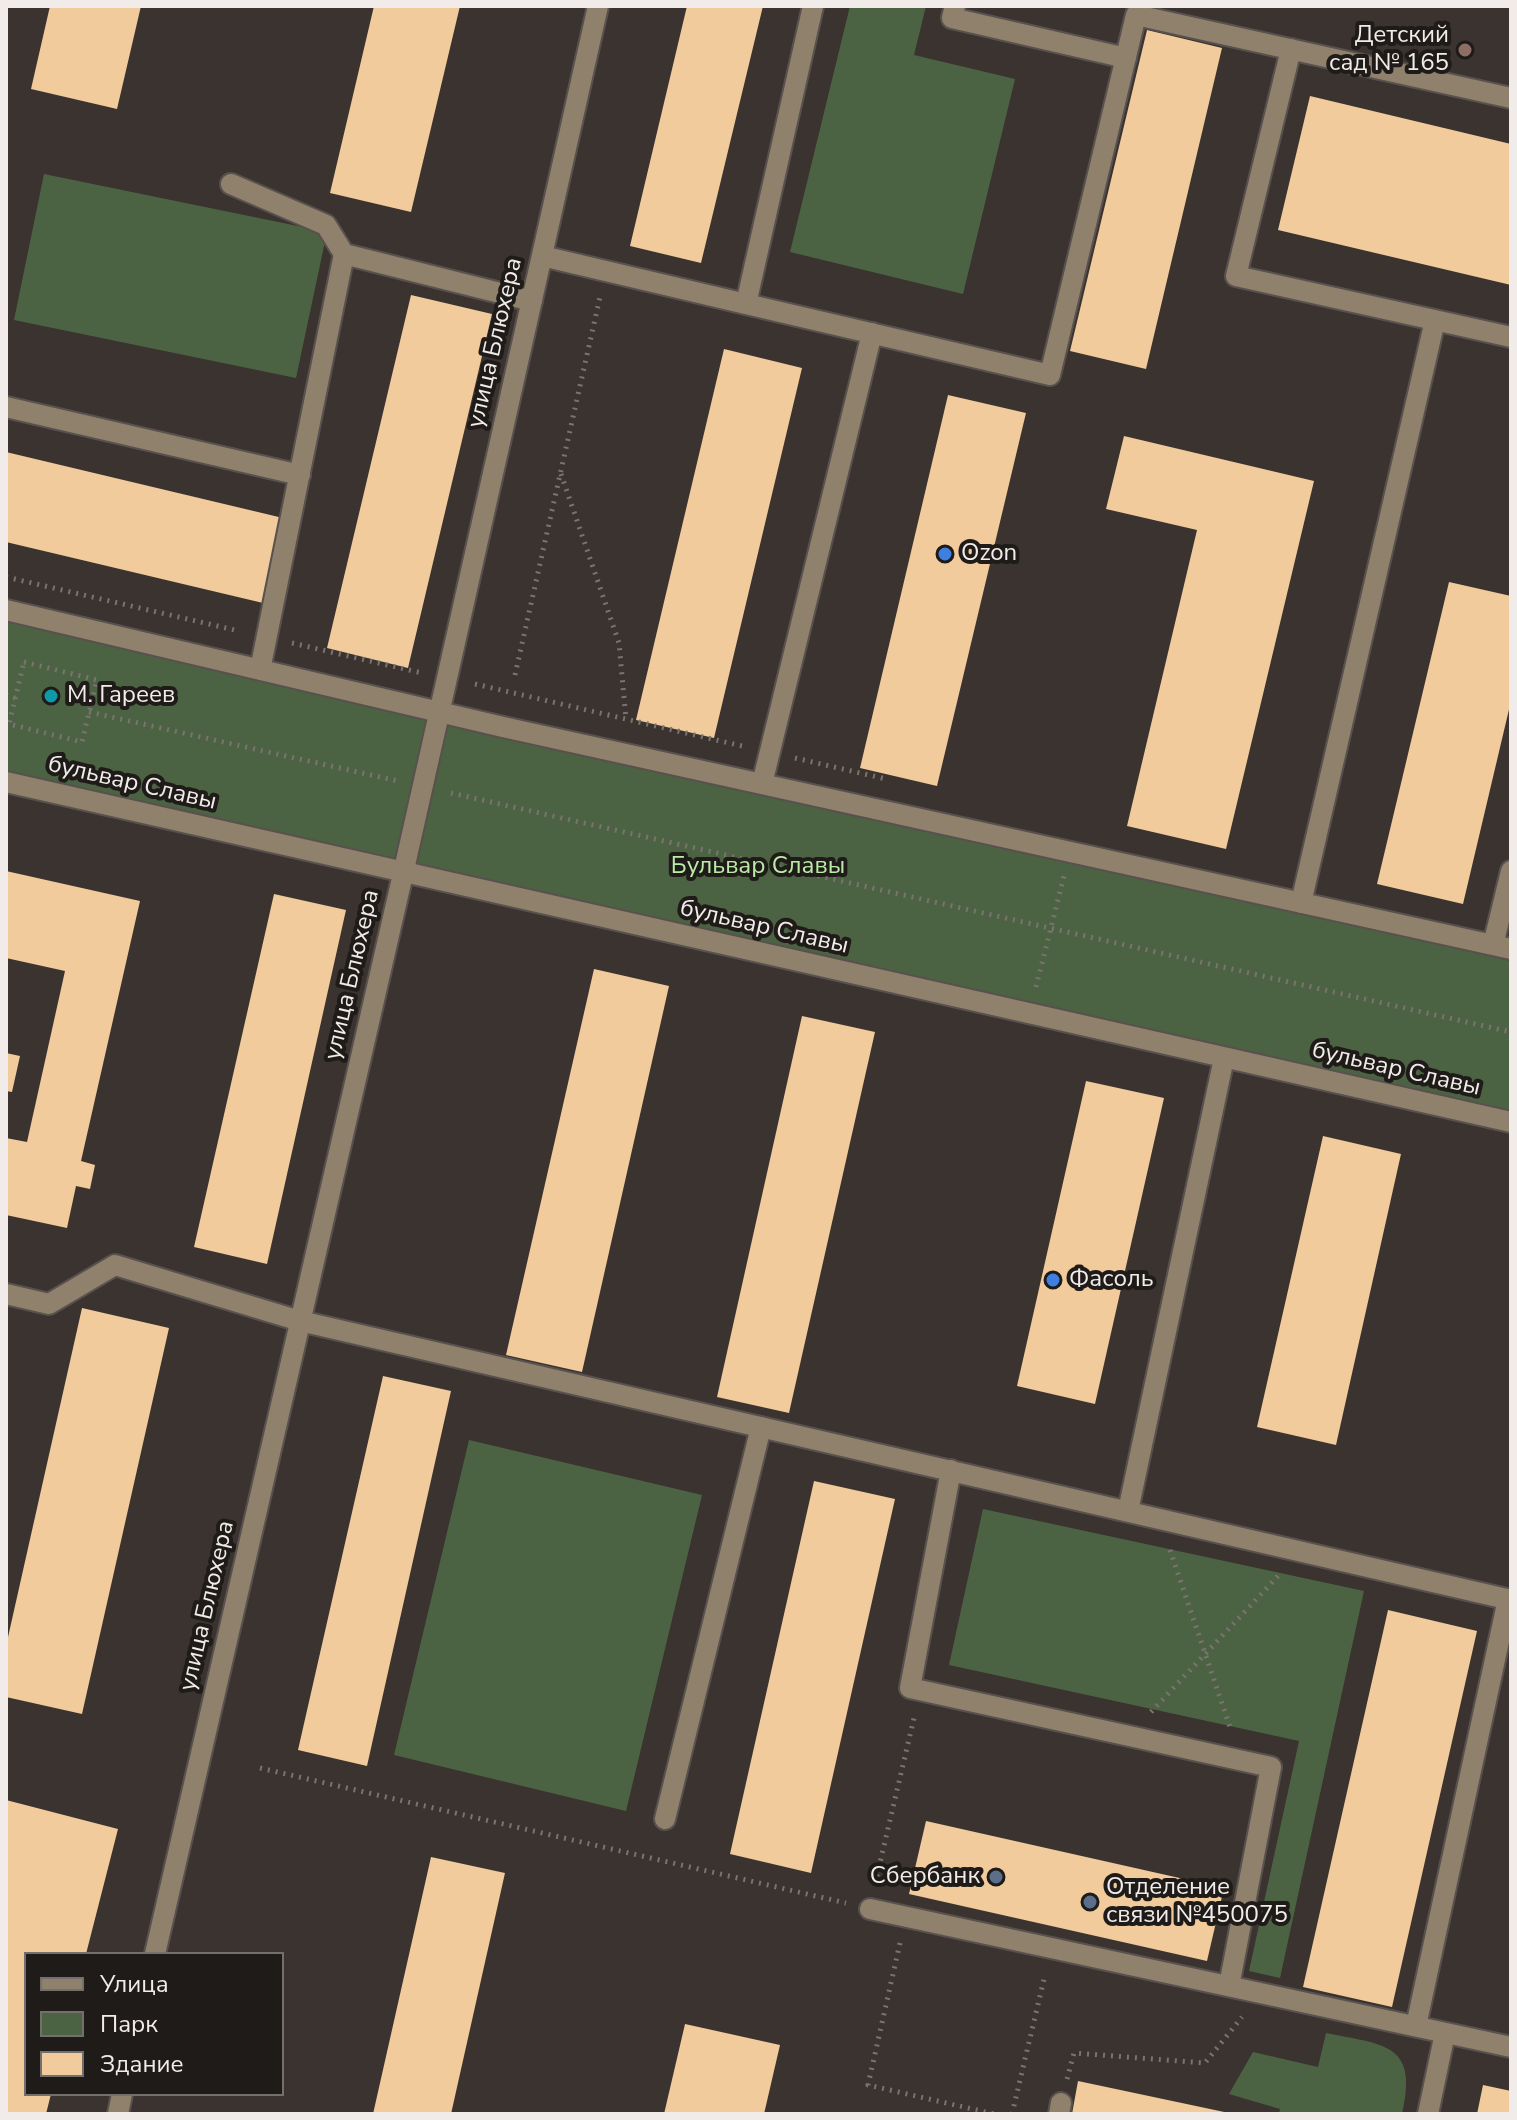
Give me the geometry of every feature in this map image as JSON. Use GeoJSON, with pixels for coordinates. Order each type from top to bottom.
{"type":"FeatureCollection","features":[{"type":"Feature","properties":{"kind":"street","name":"улица Блюхера"},"geometry":{"type":"LineString","coordinates":[[155,1952],[440,713],[598,6]]}},
{"type":"Feature","properties":{"kind":"street"},"geometry":{"type":"LineString","coordinates":[[746,304],[813,6]]}},
{"type":"Feature","properties":{"kind":"street"},"geometry":{"type":"LineString","coordinates":[[955,6],[952,18],[1126,58]]}},
{"type":"Feature","properties":{"kind":"street"},"geometry":{"type":"LineString","coordinates":[[542,256],[1050,375],[1136,15],[1511,98]]}},
{"type":"Feature","properties":{"kind":"street"},"geometry":{"type":"LineString","coordinates":[[1291,49],[1236,276],[1511,337]]}},
{"type":"Feature","properties":{"kind":"street"},"geometry":{"type":"LineString","coordinates":[[231,184],[326,225],[344,254],[260,670]]}},
{"type":"Feature","properties":{"kind":"street"},"geometry":{"type":"LineString","coordinates":[[344,254],[532,301]]}},
{"type":"Feature","properties":{"kind":"street"},"geometry":{"type":"LineString","coordinates":[[1301,903],[1435,320]]}},
{"type":"Feature","properties":{"kind":"street"},"geometry":{"type":"LineString","coordinates":[[762,784],[872,333]]}},
{"type":"Feature","properties":{"kind":"street"},"geometry":{"type":"LineString","coordinates":[[6,407],[300,475]]}},
{"type":"Feature","properties":{"kind":"street"},"geometry":{"type":"LineString","coordinates":[[6,610],[440,713],[1502,947],[1511,871]]}},
{"type":"Feature","properties":{"kind":"street","name":"бульвар Славы"},"geometry":{"type":"LineString","coordinates":[[6,782],[1511,1122]]}},
{"type":"Feature","properties":{"kind":"street"},"geometry":{"type":"LineString","coordinates":[[1128,1511],[1224,1058]]}},
{"type":"Feature","properties":{"kind":"street"},"geometry":{"type":"LineString","coordinates":[[6,1294],[49,1304],[115,1265],[300,1321],[1510,1599],[1416,2026]]}},
{"type":"Feature","properties":{"kind":"street"},"geometry":{"type":"LineString","coordinates":[[665,1819],[761,1427]]}},
{"type":"Feature","properties":{"kind":"street"},"geometry":{"type":"LineString","coordinates":[[951,1470],[910,1688],[1271,1767],[1229,1986]]}},
{"type":"Feature","properties":{"kind":"street"},"geometry":{"type":"LineString","coordinates":[[870,1909],[1511,2047]]}},
{"type":"Feature","properties":{"kind":"street"},"geometry":{"type":"LineString","coordinates":[[1428,2114],[1445,2033]]}},
{"type":"Feature","properties":{"kind":"path"},"geometry":{"type":"LineString","coordinates":[[515,675],[600,295]]}},
{"type":"Feature","properties":{"kind":"path"},"geometry":{"type":"LineString","coordinates":[[560,472],[619,643],[626,719]]}},
{"type":"Feature","properties":{"kind":"path"},"geometry":{"type":"LineString","coordinates":[[24,662],[97,680],[82,742],[9,724],[15,698],[24,662]]}},
{"type":"Feature","properties":{"kind":"path"},"geometry":{"type":"LineString","coordinates":[[6,695],[15,698]]}},
{"type":"Feature","properties":{"kind":"path"},"geometry":{"type":"LineString","coordinates":[[89,712],[1511,1032]]}},
{"type":"Feature","properties":{"kind":"path"},"geometry":{"type":"LineString","coordinates":[[1029,1014],[1069,852]]}},
{"type":"Feature","properties":{"kind":"path"},"geometry":{"type":"LineString","coordinates":[[1160,1519],[1242,1761]]}},
{"type":"Feature","properties":{"kind":"path"},"geometry":{"type":"LineString","coordinates":[[1128,1736],[1301,1551]]}},
{"type":"Feature","properties":{"kind":"path"},"geometry":{"type":"LineString","coordinates":[[906,1917],[868,2085],[994,2114]]}},
{"type":"Feature","properties":{"kind":"path"},"geometry":{"type":"LineString","coordinates":[[1012,2114],[1051,1948]]}},
{"type":"Feature","properties":{"kind":"path"},"geometry":{"type":"LineString","coordinates":[[1060,2109],[1074,2053],[1205,2063],[1261,1993]]}},
{"type":"Feature","properties":{"kind":"green space"},"geometry":{"type":"Polygon","coordinates":[[[850,6],[926,6],[914,55],[1015,79],[963,294],[790,252],[850,6]]]}},
{"type":"Feature","properties":{"kind":"green space"},"geometry":{"type":"Polygon","coordinates":[[[44,174],[327,232],[296,378],[14,320],[44,174]]]}},
{"type":"Feature","properties":{"kind":"green space","name":"Бульвар Славы"},"geometry":{"type":"Polygon","coordinates":[[[6,621],[1511,961],[1511,1113],[6,773],[6,621]]]}},
{"type":"Feature","properties":{"kind":"green space"},"geometry":{"type":"Polygon","coordinates":[[[469,1440],[702,1495],[626,1811],[394,1755],[469,1440]]]}},
{"type":"Feature","properties":{"kind":"green space"},"geometry":{"type":"Polygon","coordinates":[[[983,1509],[1364,1591],[1280,1978],[1249,1971],[1299,1741],[949,1665],[983,1509]]]}},
{"type":"Feature","properties":{"kind":"green space"},"geometry":{"type":"Polygon","coordinates":[[[1326,2033],[1380,2045],[1392,2051],[1405,2073],[1402,2114],[1279,2114],[1280,2109],[1229,2094],[1253,2052],[1318,2067],[1326,2033]]]}},
{"type":"Feature","properties":{"kind":"building"},"geometry":{"type":"Polygon","coordinates":[[[50,6],[141,6],[117,109],[31,89],[50,6]]]}},
{"type":"Feature","properties":{"kind":"building"},"geometry":{"type":"Polygon","coordinates":[[[374,6],[460,6],[411,212],[330,193],[374,6]]]}},
{"type":"Feature","properties":{"kind":"building"},"geometry":{"type":"Polygon","coordinates":[[[687,6],[763,6],[701,263],[630,246],[687,6]]]}},
{"type":"Feature","properties":{"kind":"building"},"geometry":{"type":"Polygon","coordinates":[[[1147,30],[1222,48],[1146,369],[1070,351],[1147,30]]]}},
{"type":"Feature","properties":{"kind":"building"},"geometry":{"type":"Polygon","coordinates":[[[1310,96],[1511,144],[1511,285],[1278,230],[1310,96]]]}},
{"type":"Feature","properties":{"kind":"building"},"geometry":{"type":"Polygon","coordinates":[[[411,295],[492,314],[408,668],[327,648],[411,295]]]}},
{"type":"Feature","properties":{"kind":"building"},"geometry":{"type":"Polygon","coordinates":[[[724,349],[802,368],[714,738],[636,720],[724,349]]]}},
{"type":"Feature","properties":{"kind":"building"},"geometry":{"type":"Polygon","coordinates":[[[948,395],[1026,413],[937,786],[860,768],[948,395]]]}},
{"type":"Feature","properties":{"kind":"building"},"geometry":{"type":"Polygon","coordinates":[[[1124,436],[1314,481],[1226,849],[1127,826],[1197,530],[1106,509],[1124,436]]]}},
{"type":"Feature","properties":{"kind":"building"},"geometry":{"type":"Polygon","coordinates":[[[6,452],[283,518],[263,603],[6,542],[6,452]]]}},
{"type":"Feature","properties":{"kind":"building"},"geometry":{"type":"Polygon","coordinates":[[[1449,582],[1511,596],[1511,701],[1463,904],[1377,884],[1449,582]]]}},
{"type":"Feature","properties":{"kind":"building"},"geometry":{"type":"Polygon","coordinates":[[[6,871],[140,901],[81,1161],[95,1165],[90,1189],[76,1186],[67,1228],[6,1215],[6,1138],[27,1142],[65,971],[6,958],[6,871]]]}},
{"type":"Feature","properties":{"kind":"building"},"geometry":{"type":"Polygon","coordinates":[[[274,894],[346,910],[267,1264],[194,1247],[274,894]]]}},
{"type":"Feature","properties":{"kind":"building"},"geometry":{"type":"Polygon","coordinates":[[[594,969],[669,986],[582,1372],[506,1355],[594,969]]]}},
{"type":"Feature","properties":{"kind":"building"},"geometry":{"type":"Polygon","coordinates":[[[802,1016],[875,1032],[789,1413],[717,1397],[802,1016]]]}},
{"type":"Feature","properties":{"kind":"building"},"geometry":{"type":"Polygon","coordinates":[[[6,1053],[20,1056],[12,1092],[6,1091],[6,1053]]]}},
{"type":"Feature","properties":{"kind":"building"},"geometry":{"type":"Polygon","coordinates":[[[1086,1081],[1164,1098],[1095,1404],[1017,1386],[1086,1081]]]}},
{"type":"Feature","properties":{"kind":"building"},"geometry":{"type":"Polygon","coordinates":[[[1323,1136],[1401,1154],[1336,1445],[1257,1427],[1323,1136]]]}},
{"type":"Feature","properties":{"kind":"building"},"geometry":{"type":"Polygon","coordinates":[[[82,1308],[169,1328],[82,1714],[6,1697],[6,1646],[82,1308]]]}},
{"type":"Feature","properties":{"kind":"building"},"geometry":{"type":"Polygon","coordinates":[[[383,1376],[451,1391],[367,1766],[298,1750],[383,1376]]]}},
{"type":"Feature","properties":{"kind":"building"},"geometry":{"type":"Polygon","coordinates":[[[814,1481],[895,1499],[811,1873],[730,1854],[814,1481]]]}},
{"type":"Feature","properties":{"kind":"building"},"geometry":{"type":"Polygon","coordinates":[[[1388,1610],[1477,1631],[1392,2007],[1303,1987],[1388,1610]]]}},
{"type":"Feature","properties":{"kind":"building"},"geometry":{"type":"Polygon","coordinates":[[[6,1800],[118,1829],[87,1952],[24,1952],[24,2096],[50,2096],[46,2114],[6,2114],[6,1800]]]}},
{"type":"Feature","properties":{"kind":"building"},"geometry":{"type":"Polygon","coordinates":[[[926,1821],[1224,1888],[1207,1961],[909,1894],[926,1821]]]}},
{"type":"Feature","properties":{"kind":"building"},"geometry":{"type":"Polygon","coordinates":[[[431,1857],[505,1873],[451,2114],[373,2114],[431,1857]]]}},
{"type":"Feature","properties":{"kind":"building"},"geometry":{"type":"Polygon","coordinates":[[[685,2024],[780,2045],[764,2114],[664,2114],[685,2024]]]}},
{"type":"Feature","properties":{"kind":"building"},"geometry":{"type":"Polygon","coordinates":[[[1078,2081],[1229,2113],[1229,2114],[1072,2114],[1078,2081]]]}},
{"type":"Feature","properties":{"kind":"building"},"geometry":{"type":"Polygon","coordinates":[[[1483,2085],[1511,2091],[1511,2114],[1477,2114],[1483,2085]]]}},
{"type":"Feature","properties":{"kind":"place","name":"Детский сад № 165"},"geometry":{"type":"Point","coordinates":[1465,50]}},
{"type":"Feature","properties":{"kind":"place","name":"Ozon"},"geometry":{"type":"Point","coordinates":[945,554]}},
{"type":"Feature","properties":{"kind":"place","name":"М. Гареев"},"geometry":{"type":"Point","coordinates":[51,696]}},
{"type":"Feature","properties":{"kind":"place","name":"Фасоль"},"geometry":{"type":"Point","coordinates":[1053,1280]}},
{"type":"Feature","properties":{"kind":"place","name":"Сбербанк"},"geometry":{"type":"Point","coordinates":[996,1877]}},
{"type":"Feature","properties":{"kind":"place","name":"Отделение связи №450075"},"geometry":{"type":"Point","coordinates":[1090,1902]}}]}
